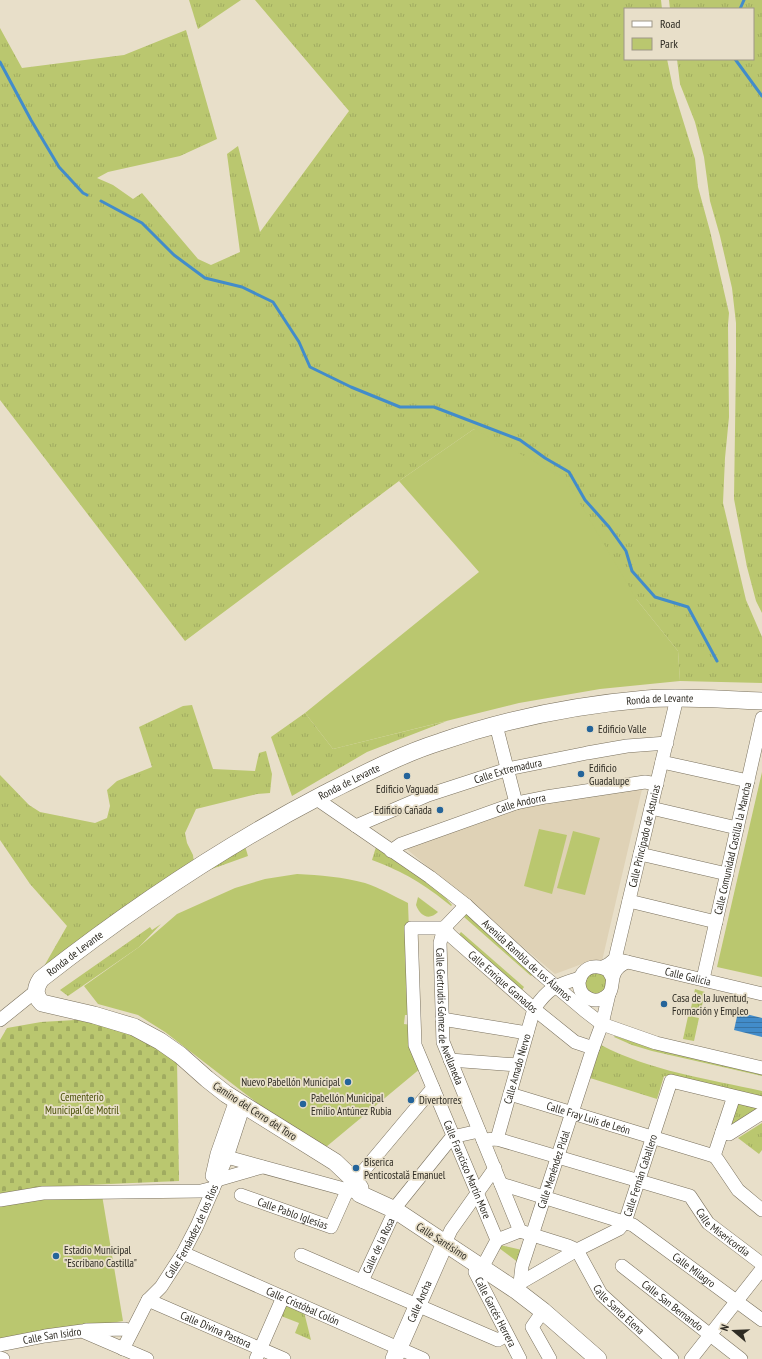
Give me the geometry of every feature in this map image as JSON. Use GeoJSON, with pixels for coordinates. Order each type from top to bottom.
{"type":"FeatureCollection","features":[{"type":"Feature","properties":{"kind":"main road","name":"Ronda de Levante"},"geometry":{"type":"LineString","coordinates":[[36,991],[37,984],[41,979],[75,952],[205,862],[291,811],[387,762],[440,741],[496,725],[523,718],[577,708],[677,698],[762,701]]}},
{"type":"Feature","properties":{"kind":"main road","name":"Camino del Cerro del Toro"},"geometry":{"type":"LineString","coordinates":[[36,991],[37,998],[42,1003],[94,1015],[134,1027],[160,1041],[180,1054],[207,1079],[240,1102],[335,1162],[353,1185]]}},
{"type":"Feature","properties":{"kind":"main road","name":"Calle Santísimo"},"geometry":{"type":"LineString","coordinates":[[353,1185],[395,1210],[481,1266],[519,1287],[543,1311],[598,1359]]}},
{"type":"Feature","properties":{"kind":"main road","name":"Calle Ancha"},"geometry":{"type":"LineString","coordinates":[[396,1354],[445,1243]]}},
{"type":"Feature","properties":{"kind":"street","name":"Calle Principado de Asturias"},"geometry":{"type":"LineString","coordinates":[[621,960],[629,901],[677,698]]}},
{"type":"Feature","properties":{"kind":"street","name":"Calle Comunidad Castilla la Mancha"},"geometry":{"type":"LineString","coordinates":[[704,979],[762,718]]}},
{"type":"Feature","properties":{"kind":"street"},"geometry":{"type":"LineString","coordinates":[[496,725],[516,803]]}},
{"type":"Feature","properties":{"kind":"street","name":"Calle Extremadura"},"geometry":{"type":"LineString","coordinates":[[356,826],[428,795],[508,769],[627,746],[667,742]]}},
{"type":"Feature","properties":{"kind":"street"},"geometry":{"type":"LineString","coordinates":[[662,762],[748,781]]}},
{"type":"Feature","properties":{"kind":"street","name":"Calle Andorra"},"geometry":{"type":"LineString","coordinates":[[391,851],[401,844],[516,803],[645,782],[657,784]]}},
{"type":"Feature","properties":{"kind":"street","name":"Avenida Rambla de los Álamos"},"geometry":{"type":"LineString","coordinates":[[318,797],[321,802],[430,877],[466,905],[555,986],[602,1024],[626,1034],[656,1043],[762,1068]]}},
{"type":"Feature","properties":{"kind":"street"},"geometry":{"type":"LineString","coordinates":[[651,808],[737,828]]}},
{"type":"Feature","properties":{"kind":"street"},"geometry":{"type":"LineString","coordinates":[[640,854],[727,874]]}},
{"type":"Feature","properties":{"kind":"street"},"geometry":{"type":"LineString","coordinates":[[629,901],[716,922]]}},
{"type":"Feature","properties":{"kind":"street"},"geometry":{"type":"LineString","coordinates":[[444,928],[466,905]]}},
{"type":"Feature","properties":{"kind":"street","name":"Calle Francisco Martín More"},"geometry":{"type":"LineString","coordinates":[[444,928],[411,928],[415,1045],[452,1137],[497,1240]]}},
{"type":"Feature","properties":{"kind":"street","name":"Calle Enrique Granados"},"geometry":{"type":"LineString","coordinates":[[444,928],[451,936],[534,1009],[575,1042],[593,1048]]}},
{"type":"Feature","properties":{"kind":"street","name":"Calle Gertrudis Gómez de Avellaneda"},"geometry":{"type":"LineString","coordinates":[[444,928],[440,943],[443,1042],[501,1184],[526,1233]]}},
{"type":"Feature","properties":{"kind":"street"},"geometry":{"type":"LineString","coordinates":[[603,967],[621,960]]}},
{"type":"Feature","properties":{"kind":"street"},"geometry":{"type":"LineString","coordinates":[[593,1048],[602,1024],[615,972],[621,960]]}},
{"type":"Feature","properties":{"kind":"street","name":"Calle Galicia"},"geometry":{"type":"LineString","coordinates":[[621,960],[762,994]]}},
{"type":"Feature","properties":{"kind":"street"},"geometry":{"type":"LineString","coordinates":[[609,994],[600,1000],[588,998],[580,990],[580,978],[586,969],[592,966],[603,967],[608,970],[613,979]]}},
{"type":"Feature","properties":{"kind":"street","name":"Calle Amado Nervo"},"geometry":{"type":"LineString","coordinates":[[497,1139],[534,1009],[542,996],[555,986],[580,978]]}},
{"type":"Feature","properties":{"kind":"street","name":"Ronda de Levante"},"geometry":{"type":"LineString","coordinates":[[2,1014],[36,991]]}},
{"type":"Feature","properties":{"kind":"street"},"geometry":{"type":"LineString","coordinates":[[442,1019],[527,1033]]}},
{"type":"Feature","properties":{"kind":"street","name":"Calle Menéndez Pidal"},"geometry":{"type":"LineString","coordinates":[[519,1287],[526,1233],[545,1197],[593,1048]]}},
{"type":"Feature","properties":{"kind":"street"},"geometry":{"type":"LineString","coordinates":[[450,1060],[518,1065]]}},
{"type":"Feature","properties":{"kind":"street","name":"Calle Fernán Caballero"},"geometry":{"type":"LineString","coordinates":[[519,1287],[529,1277],[577,1250],[620,1229],[625,1222],[671,1080],[762,1103]]}},
{"type":"Feature","properties":{"kind":"street"},"geometry":{"type":"LineString","coordinates":[[353,1185],[433,1088]]}},
{"type":"Feature","properties":{"kind":"street","name":"Calle Fray Luis de León"},"geometry":{"type":"LineString","coordinates":[[510,1094],[714,1156]]}},
{"type":"Feature","properties":{"kind":"street","name":"Calle Fernández de los Ríos"},"geometry":{"type":"LineString","coordinates":[[123,1349],[148,1300],[161,1287],[183,1253],[197,1226],[226,1157],[240,1102]]}},
{"type":"Feature","properties":{"kind":"street","name":"Calle Fernández de los Ríos"},"geometry":{"type":"LineString","coordinates":[[213,1186],[217,1154],[240,1102]]}},
{"type":"Feature","properties":{"kind":"street"},"geometry":{"type":"LineString","coordinates":[[732,1102],[714,1156],[738,1190],[760,1206]]}},
{"type":"Feature","properties":{"kind":"street"},"geometry":{"type":"LineString","coordinates":[[722,1132],[729,1134],[762,1113]]}},
{"type":"Feature","properties":{"kind":"street"},"geometry":{"type":"LineString","coordinates":[[452,1137],[481,1135],[558,1156],[638,1181]]}},
{"type":"Feature","properties":{"kind":"street","name":"Calle de la Rosa"},"geometry":{"type":"LineString","coordinates":[[362,1281],[398,1204],[452,1137]]}},
{"type":"Feature","properties":{"kind":"street","name":"Calle Santísimo"},"geometry":{"type":"LineString","coordinates":[[226,1157],[262,1167],[353,1185]]}},
{"type":"Feature","properties":{"kind":"street"},"geometry":{"type":"LineString","coordinates":[[0,1200],[43,1193],[201,1191],[262,1167]]}},
{"type":"Feature","properties":{"kind":"street"},"geometry":{"type":"LineString","coordinates":[[445,1243],[451,1230],[495,1168]]}},
{"type":"Feature","properties":{"kind":"street","name":"Calle Misericordia"},"geometry":{"type":"LineString","coordinates":[[638,1181],[690,1196],[708,1223],[762,1264]]}},
{"type":"Feature","properties":{"kind":"street","name":"Calle Milagro"},"geometry":{"type":"LineString","coordinates":[[501,1184],[625,1222],[640,1229],[762,1320]]}},
{"type":"Feature","properties":{"kind":"street","name":"Calle Pablo Iglesias"},"geometry":{"type":"LineString","coordinates":[[241,1195],[331,1227],[353,1185]]}},
{"type":"Feature","properties":{"kind":"street"},"geometry":{"type":"LineString","coordinates":[[481,1266],[497,1240],[526,1233],[577,1250]]}},
{"type":"Feature","properties":{"kind":"street","name":"Calle Santa Elena"},"geometry":{"type":"LineString","coordinates":[[577,1250],[601,1294],[672,1359]]}},
{"type":"Feature","properties":{"kind":"street","name":"Calle Cristóbal Colón"},"geometry":{"type":"LineString","coordinates":[[183,1253],[283,1297],[396,1354],[423,1359]]}},
{"type":"Feature","properties":{"kind":"street"},"geometry":{"type":"LineString","coordinates":[[301,1255],[498,1340],[507,1335]]}},
{"type":"Feature","properties":{"kind":"street","name":"Calle Garcés Herrera"},"geometry":{"type":"LineString","coordinates":[[481,1266],[475,1272],[520,1359]]}},
{"type":"Feature","properties":{"kind":"street","name":"Calle San Bernando"},"geometry":{"type":"LineString","coordinates":[[622,1266],[741,1359]]}},
{"type":"Feature","properties":{"kind":"street"},"geometry":{"type":"LineString","coordinates":[[691,1359],[762,1269]]}},
{"type":"Feature","properties":{"kind":"street"},"geometry":{"type":"LineString","coordinates":[[258,1354],[283,1297]]}},
{"type":"Feature","properties":{"kind":"street","name":"Calle Divina Pastora"},"geometry":{"type":"LineString","coordinates":[[148,1300],[258,1354],[284,1359]]}},
{"type":"Feature","properties":{"kind":"street"},"geometry":{"type":"LineString","coordinates":[[543,1311],[533,1323],[532,1327],[550,1359]]}},
{"type":"Feature","properties":{"kind":"street"},"geometry":{"type":"LineString","coordinates":[[82,1331],[125,1329],[132,1332]]}},
{"type":"Feature","properties":{"kind":"street","name":"Calle San Isidro"},"geometry":{"type":"LineString","coordinates":[[0,1345],[45,1336],[82,1331],[147,1359]]}},
{"type":"Feature","properties":{"kind":"shaded area"},"geometry":{"type":"Polygon","coordinates":[[[643,785],[602,961],[590,961],[555,974],[403,846],[531,802],[643,785]]]}},
{"type":"Feature","properties":{"kind":"green space"},"geometry":{"type":"Polygon","coordinates":[[[189,0],[241,0],[198,29],[189,0]]]}},
{"type":"Feature","properties":{"kind":"green space"},"geometry":{"type":"Polygon","coordinates":[[[255,0],[661,0],[662,8],[624,8],[624,60],[667,60],[673,88],[695,159],[698,187],[729,313],[729,417],[723,503],[746,600],[762,637],[762,683],[680,681],[678,651],[637,600],[474,429],[399,481],[185,641],[0,400],[0,28],[22,68],[124,55],[186,30],[217,139],[180,156],[108,172],[97,178],[113,185],[133,199],[142,193],[198,259],[211,265],[240,252],[227,154],[238,146],[260,232],[349,111],[255,0]]]}},
{"type":"Feature","properties":{"kind":"green space"},"geometry":{"type":"Polygon","coordinates":[[[669,0],[762,0],[762,613],[756,601],[747,567],[734,499],[736,323],[732,288],[710,201],[704,157],[695,122],[680,84],[677,60],[754,60],[754,8],[670,8],[669,0]]]}},
{"type":"Feature","properties":{"kind":"green space"},"geometry":{"type":"Polygon","coordinates":[[[474,429],[565,478],[637,600],[678,651],[680,681],[600,689],[519,703],[333,749],[305,713],[479,572],[399,481],[474,429]]]}},
{"type":"Feature","properties":{"kind":"green space"},"geometry":{"type":"Polygon","coordinates":[[[192,705],[213,769],[255,771],[259,753],[266,751],[272,774],[270,793],[257,794],[196,809],[185,833],[187,843],[193,855],[194,863],[43,968],[67,926],[30,884],[0,840],[0,775],[29,805],[40,812],[95,823],[107,818],[110,806],[107,790],[117,781],[152,767],[139,727],[183,706],[192,705]]]}},
{"type":"Feature","properties":{"kind":"green space"},"geometry":{"type":"Polygon","coordinates":[[[305,713],[333,749],[447,721],[367,752],[292,796],[271,737],[305,713]]]}},
{"type":"Feature","properties":{"kind":"green space"},"geometry":{"type":"Polygon","coordinates":[[[762,772],[762,977],[717,967],[762,772]]]}},
{"type":"Feature","properties":{"kind":"green space"},"geometry":{"type":"Polygon","coordinates":[[[539,829],[567,835],[552,894],[524,886],[539,829]]]}},
{"type":"Feature","properties":{"kind":"green space"},"geometry":{"type":"Polygon","coordinates":[[[573,831],[600,838],[585,895],[557,888],[573,831]]]}},
{"type":"Feature","properties":{"kind":"green space"},"geometry":{"type":"Polygon","coordinates":[[[245,846],[248,856],[209,870],[245,846]]]}},
{"type":"Feature","properties":{"kind":"green space"},"geometry":{"type":"Polygon","coordinates":[[[376,847],[426,881],[452,905],[451,906],[432,891],[413,879],[372,860],[376,847]]]}},
{"type":"Feature","properties":{"kind":"green space"},"geometry":{"type":"Polygon","coordinates":[[[297,874],[348,879],[365,883],[408,903],[412,1015],[405,1015],[404,1024],[412,1025],[421,1068],[326,1147],[260,1105],[165,1032],[138,1015],[98,1004],[84,986],[139,947],[177,914],[235,888],[265,879],[297,874]]]}},
{"type":"Feature","properties":{"kind":"green space"},"geometry":{"type":"Polygon","coordinates":[[[418,897],[438,912],[435,915],[428,917],[422,914],[416,905],[418,897]]]}},
{"type":"Feature","properties":{"kind":"green space"},"geometry":{"type":"Polygon","coordinates":[[[467,913],[533,974],[531,976],[464,917],[467,913]]]}},
{"type":"Feature","properties":{"kind":"green space"},"geometry":{"type":"Polygon","coordinates":[[[161,924],[139,947],[68,996],[60,990],[150,927],[152,930],[161,924]]]}},
{"type":"Feature","properties":{"kind":"green space"},"geometry":{"type":"Polygon","coordinates":[[[461,932],[524,987],[520,993],[457,937],[461,932]]]}},
{"type":"Feature","properties":{"kind":"green space"},"geometry":{"type":"Polygon","coordinates":[[[592,971],[607,976],[607,988],[598,995],[590,992],[586,986],[585,980],[592,971]]]}},
{"type":"Feature","properties":{"kind":"green space"},"geometry":{"type":"Polygon","coordinates":[[[695,989],[705,992],[700,1015],[698,1015],[691,1008],[695,989]]]}},
{"type":"Feature","properties":{"kind":"green space"},"geometry":{"type":"Polygon","coordinates":[[[689,1012],[694,1017],[699,1018],[694,1041],[683,1039],[689,1012]]]}},
{"type":"Feature","properties":{"kind":"green space","name":"Cementerio Municipal de Motril"},"geometry":{"type":"Polygon","coordinates":[[[82,1020],[138,1035],[177,1059],[179,1181],[40,1187],[0,1194],[0,1040],[7,1028],[41,1022],[82,1020]]]}},
{"type":"Feature","properties":{"kind":"green space"},"geometry":{"type":"Polygon","coordinates":[[[615,1036],[652,1048],[762,1074],[762,1076],[652,1051],[632,1045],[614,1037],[615,1036]]]}},
{"type":"Feature","properties":{"kind":"green space"},"geometry":{"type":"Polygon","coordinates":[[[601,1045],[620,1054],[660,1068],[762,1091],[762,1099],[664,1076],[657,1099],[590,1078],[601,1045]]]}},
{"type":"Feature","properties":{"kind":"green space"},"geometry":{"type":"Polygon","coordinates":[[[738,1102],[755,1105],[757,1109],[731,1126],[731,1122],[738,1102]]]}},
{"type":"Feature","properties":{"kind":"green space"},"geometry":{"type":"Polygon","coordinates":[[[762,1123],[762,1150],[759,1154],[738,1138],[762,1123]]]}},
{"type":"Feature","properties":{"kind":"green space","name":"Estadio Municipal \"Escribano Castilla\""},"geometry":{"type":"Polygon","coordinates":[[[102,1195],[123,1321],[0,1341],[0,1204],[42,1197],[102,1195]]]}},
{"type":"Feature","properties":{"kind":"green space"},"geometry":{"type":"Polygon","coordinates":[[[500,1245],[522,1250],[519,1263],[499,1248],[500,1245]]]}},
{"type":"Feature","properties":{"kind":"green space"},"geometry":{"type":"Polygon","coordinates":[[[286,1304],[304,1312],[311,1340],[295,1333],[299,1323],[281,1316],[286,1304]]]}},
{"type":"Feature","properties":{"kind":"water"},"geometry":{"type":"Polygon","coordinates":[[[738,1012],[762,1018],[762,1037],[734,1030],[738,1012]]]}},
{"type":"Feature","properties":{"kind":"waterway"},"geometry":{"type":"LineString","coordinates":[[740,8],[744,0]]}},
{"type":"Feature","properties":{"kind":"waterway"},"geometry":{"type":"LineString","coordinates":[[736,60],[762,96]]}},
{"type":"Feature","properties":{"kind":"waterway"},"geometry":{"type":"LineString","coordinates":[[0,62],[31,120],[59,167],[83,193],[87,195]]}},
{"type":"Feature","properties":{"kind":"waterway"},"geometry":{"type":"LineString","coordinates":[[101,201],[142,223],[174,255],[205,278],[242,287],[273,302],[299,342],[310,367],[351,387],[400,407],[434,407],[520,440],[545,458],[569,472],[585,500],[609,527],[626,551],[632,571],[655,597],[688,607],[717,661]]}},
{"type":"Feature","properties":{"kind":"place","name":"Edificio Valle"},"geometry":{"type":"Point","coordinates":[590,729]}},
{"type":"Feature","properties":{"kind":"place","name":"Edificio Guadalupe"},"geometry":{"type":"Point","coordinates":[581,774]}},
{"type":"Feature","properties":{"kind":"place","name":"Edificio Vaguada"},"geometry":{"type":"Point","coordinates":[407,776]}},
{"type":"Feature","properties":{"kind":"place","name":"Edificio Cañada"},"geometry":{"type":"Point","coordinates":[440,810]}},
{"type":"Feature","properties":{"kind":"place","name":"Casa de la Juventud, Formación y Empleo"},"geometry":{"type":"Point","coordinates":[664,1004]}},
{"type":"Feature","properties":{"kind":"place","name":"Nuevo Pabellón Municipal"},"geometry":{"type":"Point","coordinates":[348,1082]}},
{"type":"Feature","properties":{"kind":"place","name":"Divertorres"},"geometry":{"type":"Point","coordinates":[411,1100]}},
{"type":"Feature","properties":{"kind":"place","name":"Pabellón Municipal Emilio Antúnez Rubia"},"geometry":{"type":"Point","coordinates":[303,1104]}},
{"type":"Feature","properties":{"kind":"place","name":"Biserica Penticostală Emanuel"},"geometry":{"type":"Point","coordinates":[356,1168]}},
{"type":"Feature","properties":{"kind":"place","name":"Estadio Municipal \"Escribano Castilla\""},"geometry":{"type":"Point","coordinates":[56,1256]}}]}
